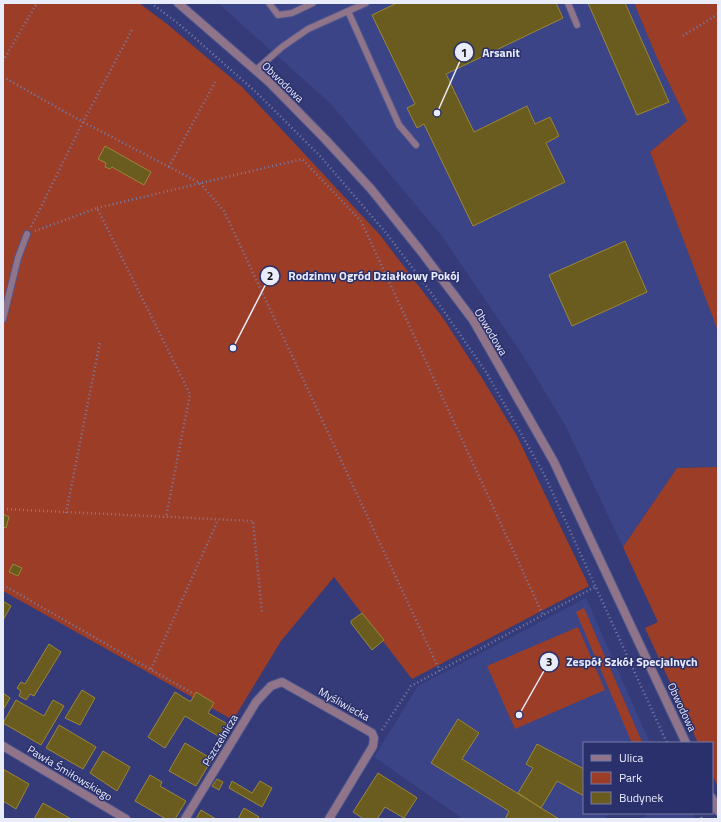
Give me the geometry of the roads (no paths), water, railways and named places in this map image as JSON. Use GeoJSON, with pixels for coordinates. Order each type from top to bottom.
{"type":"FeatureCollection","features":[{"type":"Feature","properties":{"kind":"street","name":"Obwodowa"},"geometry":{"type":"LineString","coordinates":[[178,3],[256,70],[320,134],[371,189],[473,320],[554,462],[686,742]]}},
{"type":"Feature","properties":{"kind":"street","name":"Myśliwiecka"},"geometry":{"type":"LineString","coordinates":[[282,682],[368,730],[372,733],[374,738],[373,746],[329,819]]}},
{"type":"Feature","properties":{"kind":"street","name":"Pszczelnicza"},"geometry":{"type":"LineString","coordinates":[[185,819],[256,702],[271,686],[282,682]]}},
{"type":"Feature","properties":{"kind":"street","name":"Pawła Śmiłowskiego"},"geometry":{"type":"LineString","coordinates":[[3,746],[126,819]]}},
{"type":"Feature","properties":{"kind":"street"},"geometry":{"type":"LineString","coordinates":[[713,800],[718,811]]}},
{"type":"Feature","properties":{"kind":"lane"},"geometry":{"type":"LineString","coordinates":[[269,3],[278,15],[292,13],[312,3]]}},
{"type":"Feature","properties":{"kind":"lane"},"geometry":{"type":"LineString","coordinates":[[256,70],[282,47],[308,29],[366,3]]}},
{"type":"Feature","properties":{"kind":"lane"},"geometry":{"type":"LineString","coordinates":[[568,3],[577,25]]}},
{"type":"Feature","properties":{"kind":"lane"},"geometry":{"type":"LineString","coordinates":[[348,11],[399,125],[416,145]]}},
{"type":"Feature","properties":{"kind":"lane"},"geometry":{"type":"LineString","coordinates":[[3,319],[18,258],[27,234]]}},
{"type":"Feature","properties":{"kind":"place","name":"Arsanit"},"geometry":{"type":"Point","coordinates":[437,113]}},
{"type":"Feature","properties":{"kind":"place","name":"Rodzinny Ogród Działkowy Pokój"},"geometry":{"type":"Point","coordinates":[233,348]}},
{"type":"Feature","properties":{"kind":"place","name":"Zespół Szkół Specjalnych"},"geometry":{"type":"Point","coordinates":[519,715]}}]}
